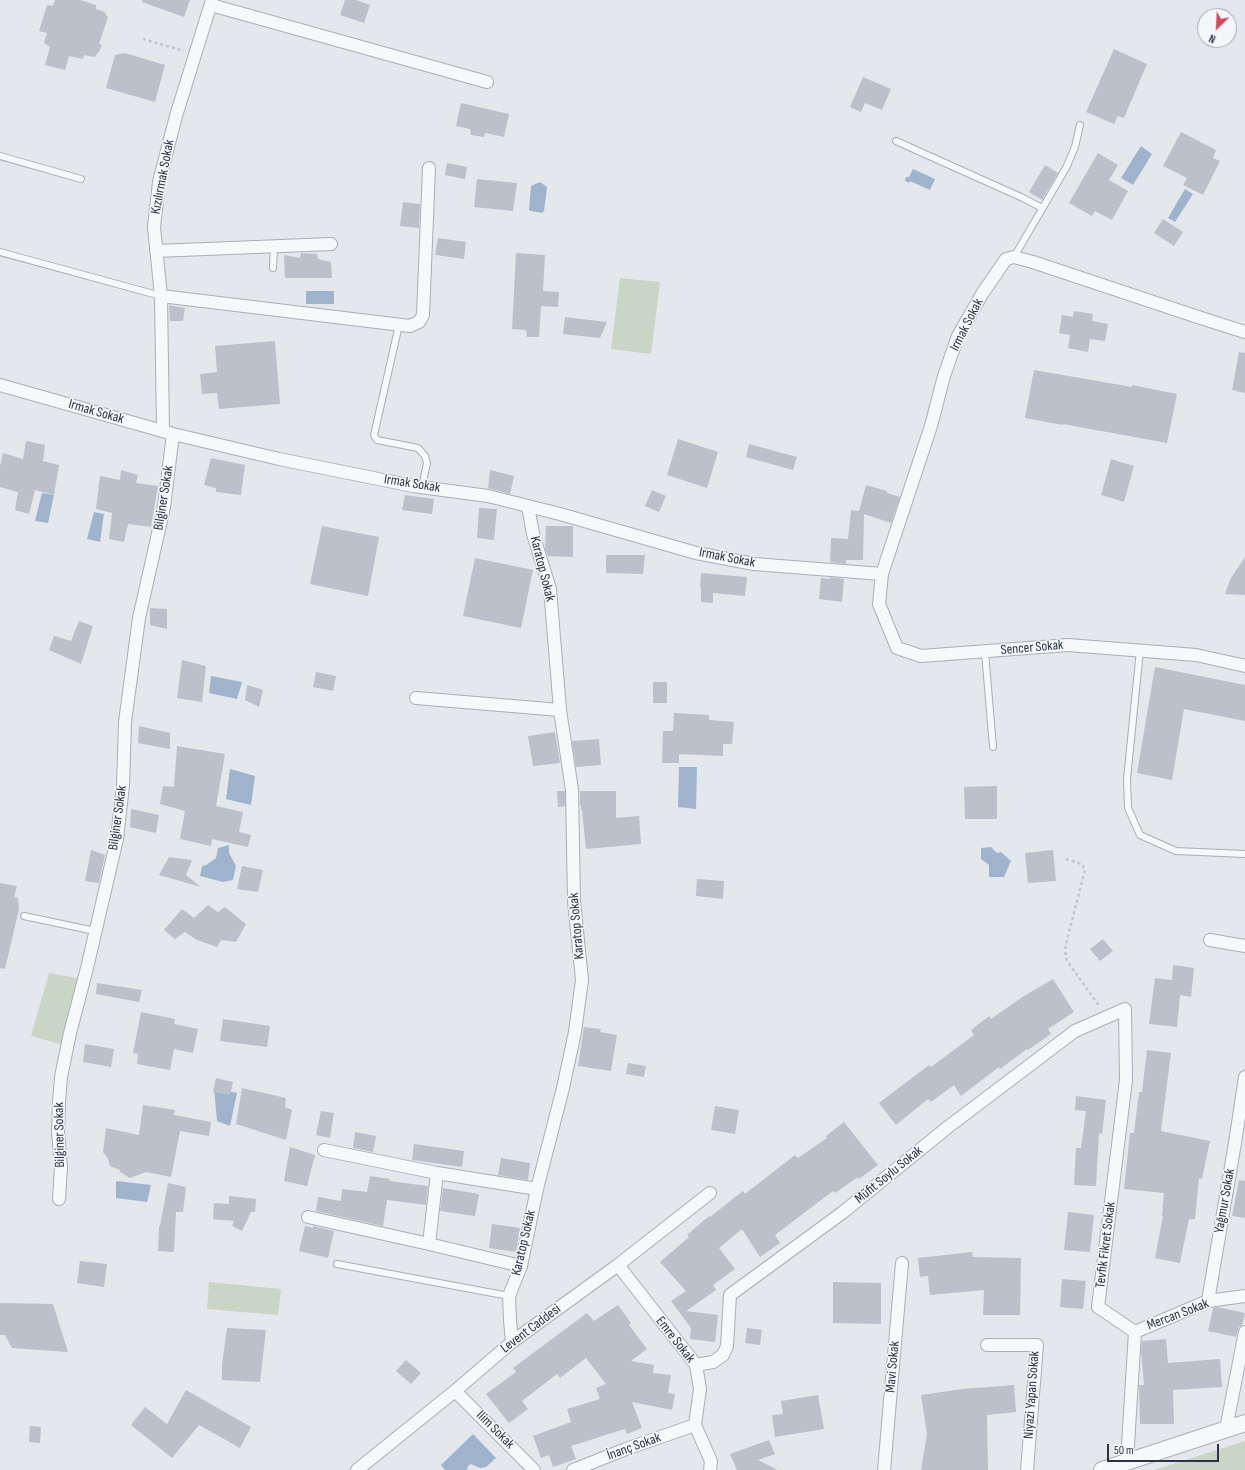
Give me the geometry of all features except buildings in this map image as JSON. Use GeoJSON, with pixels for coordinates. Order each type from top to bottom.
{"type":"FeatureCollection","features":[{"type":"Feature","properties":{"kind":"street","name":"Kızılırmak Sokak"},"geometry":{"type":"LineString","coordinates":[[168,433],[161,296],[154,228],[160,182],[176,116],[212,2]]}},
{"type":"Feature","properties":{"kind":"street"},"geometry":{"type":"LineString","coordinates":[[212,2],[487,82]]}},
{"type":"Feature","properties":{"kind":"street"},"geometry":{"type":"LineString","coordinates":[[161,296],[410,326],[419,322],[423,315],[429,168]]}},
{"type":"Feature","properties":{"kind":"street"},"geometry":{"type":"LineString","coordinates":[[156,251],[331,244]]}},
{"type":"Feature","properties":{"kind":"street"},"geometry":{"type":"LineString","coordinates":[[1014,257],[1245,332]]}},
{"type":"Feature","properties":{"kind":"street","name":"Irmak Sokak"},"geometry":{"type":"LineString","coordinates":[[0,385],[168,433],[279,459],[422,487],[488,496],[560,514],[696,553],[754,564],[882,574],[931,426],[944,376],[958,336],[999,268],[1006,259],[1014,257]]}},
{"type":"Feature","properties":{"kind":"street","name":"Bilginer Sokak"},"geometry":{"type":"LineString","coordinates":[[59,1199],[61,1167],[58,1132],[61,1077],[70,1033],[87,968],[94,931],[117,839],[123,785],[126,722],[137,631],[164,507],[168,433]]}},
{"type":"Feature","properties":{"kind":"street","name":"Karatop Sokak"},"geometry":{"type":"LineString","coordinates":[[512,1342],[509,1296],[521,1266],[537,1189],[566,1074],[575,1032],[582,980],[574,901],[572,790],[560,710],[550,589],[533,534],[528,506]]}},
{"type":"Feature","properties":{"kind":"street","name":"Sencer Sokak"},"geometry":{"type":"LineString","coordinates":[[882,574],[879,604],[897,648],[921,656],[1068,645],[1140,649],[1196,655],[1245,666]]}},
{"type":"Feature","properties":{"kind":"street"},"geometry":{"type":"LineString","coordinates":[[416,698],[560,710]]}},
{"type":"Feature","properties":{"kind":"street"},"geometry":{"type":"LineString","coordinates":[[1210,940],[1245,946]]}},
{"type":"Feature","properties":{"kind":"street","name":"Müfit Soylu Sokak"},"geometry":{"type":"LineString","coordinates":[[696,1365],[714,1362],[723,1355],[725,1351],[727,1346],[730,1295],[842,1213],[948,1127],[1076,1031],[1125,1009]]}},
{"type":"Feature","properties":{"kind":"street","name":"Tevfik Fikret Sokak"},"geometry":{"type":"LineString","coordinates":[[1125,1009],[1126,1080],[1098,1307],[1135,1332]]}},
{"type":"Feature","properties":{"kind":"street","name":"Yağmur Sokak"},"geometry":{"type":"LineString","coordinates":[[1208,1301],[1245,1077]]}},
{"type":"Feature","properties":{"kind":"street"},"geometry":{"type":"LineString","coordinates":[[324,1150],[437,1174],[537,1189]]}},
{"type":"Feature","properties":{"kind":"street"},"geometry":{"type":"LineString","coordinates":[[429,1244],[437,1174]]}},
{"type":"Feature","properties":{"kind":"street","name":"Levent Caddesi"},"geometry":{"type":"LineString","coordinates":[[357,1470],[512,1342],[618,1265],[710,1193]]}},
{"type":"Feature","properties":{"kind":"street"},"geometry":{"type":"LineString","coordinates":[[308,1217],[521,1266]]}},
{"type":"Feature","properties":{"kind":"street","name":"Mavi Sokak"},"geometry":{"type":"LineString","coordinates":[[884,1470],[902,1263]]}},
{"type":"Feature","properties":{"kind":"street","name":"Emre Sokak"},"geometry":{"type":"LineString","coordinates":[[618,1265],[696,1365],[700,1388],[695,1425]]}},
{"type":"Feature","properties":{"kind":"street","name":"Mercan Sokak"},"geometry":{"type":"LineString","coordinates":[[1135,1332],[1208,1301],[1245,1296]]}},
{"type":"Feature","properties":{"kind":"street"},"geometry":{"type":"LineString","coordinates":[[1127,1462],[1135,1332]]}},
{"type":"Feature","properties":{"kind":"street"},"geometry":{"type":"LineString","coordinates":[[1226,1429],[1245,1332]]}},
{"type":"Feature","properties":{"kind":"street","name":"Niyazi Yapan Sokak"},"geometry":{"type":"LineString","coordinates":[[987,1345],[1036,1345],[1026,1470]]}},
{"type":"Feature","properties":{"kind":"street","name":"Ilim Sokak"},"geometry":{"type":"LineString","coordinates":[[455,1390],[534,1470]]}},
{"type":"Feature","properties":{"kind":"street"},"geometry":{"type":"LineString","coordinates":[[1102,1470],[1245,1423]]}},
{"type":"Feature","properties":{"kind":"street"},"geometry":{"type":"LineString","coordinates":[[695,1425],[711,1461],[710,1470]]}},
{"type":"Feature","properties":{"kind":"street","name":"İnanç Sokak"},"geometry":{"type":"LineString","coordinates":[[573,1470],[626,1449],[695,1425]]}},
{"type":"Feature","properties":{"kind":"lane"},"geometry":{"type":"LineString","coordinates":[[1014,257],[1066,168],[1075,147],[1080,125]]}},
{"type":"Feature","properties":{"kind":"lane"},"geometry":{"type":"LineString","coordinates":[[896,141],[1042,208]]}},
{"type":"Feature","properties":{"kind":"lane"},"geometry":{"type":"LineString","coordinates":[[0,156],[81,179]]}},
{"type":"Feature","properties":{"kind":"lane"},"geometry":{"type":"LineString","coordinates":[[273,268],[274,246]]}},
{"type":"Feature","properties":{"kind":"lane"},"geometry":{"type":"LineString","coordinates":[[0,252],[161,296]]}},
{"type":"Feature","properties":{"kind":"lane"},"geometry":{"type":"LineString","coordinates":[[398,324],[374,435],[377,440],[418,448],[427,463],[422,487]]}},
{"type":"Feature","properties":{"kind":"lane"},"geometry":{"type":"LineString","coordinates":[[1140,649],[1126,779],[1128,808],[1140,835],[1176,851],[1245,854]]}},
{"type":"Feature","properties":{"kind":"lane"},"geometry":{"type":"LineString","coordinates":[[985,652],[993,747]]}},
{"type":"Feature","properties":{"kind":"lane"},"geometry":{"type":"LineString","coordinates":[[24,916],[94,931]]}},
{"type":"Feature","properties":{"kind":"lane"},"geometry":{"type":"LineString","coordinates":[[337,1264],[509,1296]]}},
{"type":"Feature","properties":{"kind":"path"},"geometry":{"type":"LineString","coordinates":[[142,39],[196,54]]}},
{"type":"Feature","properties":{"kind":"path"},"geometry":{"type":"LineString","coordinates":[[1066,859],[1082,864],[1085,870],[1067,940],[1066,950],[1068,961],[1108,1017]]}},
{"type":"Feature","properties":{"kind":"green space"},"geometry":{"type":"Polygon","coordinates":[[[620,278],[660,282],[651,354],[611,349],[620,278]]]}},
{"type":"Feature","properties":{"kind":"green space"},"geometry":{"type":"Polygon","coordinates":[[[49,973],[82,979],[64,1045],[31,1036],[49,973]]]}},
{"type":"Feature","properties":{"kind":"green space"},"geometry":{"type":"Polygon","coordinates":[[[209,1282],[281,1289],[278,1315],[207,1309],[209,1282]]]}},
{"type":"Feature","properties":{"kind":"green space"},"geometry":{"type":"Polygon","coordinates":[[[1245,1441],[1245,1470],[1154,1470],[1245,1441]]]}},
{"type":"Feature","properties":{"kind":"water"},"geometry":{"type":"Polygon","coordinates":[[[1141,146],[1152,154],[1133,185],[1121,178],[1141,146]]]}},
{"type":"Feature","properties":{"kind":"water"},"geometry":{"type":"Polygon","coordinates":[[[913,169],[935,179],[930,190],[910,181],[909,183],[905,181],[906,177],[909,177],[913,169]]]}},
{"type":"Feature","properties":{"kind":"water"},"geometry":{"type":"Polygon","coordinates":[[[540,182],[547,187],[544,211],[542,213],[529,210],[531,186],[540,182]]]}},
{"type":"Feature","properties":{"kind":"water"},"geometry":{"type":"Polygon","coordinates":[[[1185,189],[1193,194],[1175,222],[1168,218],[1185,189]]]}},
{"type":"Feature","properties":{"kind":"water"},"geometry":{"type":"Polygon","coordinates":[[[306,291],[334,291],[334,304],[306,304],[306,291]]]}},
{"type":"Feature","properties":{"kind":"water"},"geometry":{"type":"Polygon","coordinates":[[[42,493],[54,495],[48,523],[35,521],[42,493]]]}},
{"type":"Feature","properties":{"kind":"water"},"geometry":{"type":"Polygon","coordinates":[[[94,512],[104,514],[100,542],[87,539],[94,512]]]}},
{"type":"Feature","properties":{"kind":"water"},"geometry":{"type":"Polygon","coordinates":[[[211,676],[242,682],[237,699],[209,693],[211,676]]]}},
{"type":"Feature","properties":{"kind":"water"},"geometry":{"type":"Polygon","coordinates":[[[679,767],[697,767],[696,809],[678,807],[679,767]]]}},
{"type":"Feature","properties":{"kind":"water"},"geometry":{"type":"Polygon","coordinates":[[[230,769],[255,776],[251,805],[226,799],[230,769]]]}},
{"type":"Feature","properties":{"kind":"water"},"geometry":{"type":"Polygon","coordinates":[[[229,845],[229,853],[236,866],[233,880],[223,882],[200,876],[202,866],[216,858],[218,848],[229,845]]]}},
{"type":"Feature","properties":{"kind":"water"},"geometry":{"type":"Polygon","coordinates":[[[991,847],[997,853],[1001,852],[1011,861],[1004,877],[989,877],[989,865],[981,859],[981,848],[991,847]]]}},
{"type":"Feature","properties":{"kind":"water"},"geometry":{"type":"Polygon","coordinates":[[[214,1088],[237,1093],[230,1126],[217,1121],[214,1088]]]}},
{"type":"Feature","properties":{"kind":"water"},"geometry":{"type":"Polygon","coordinates":[[[116,1181],[151,1185],[147,1202],[116,1198],[116,1181]]]}},
{"type":"Feature","properties":{"kind":"water"},"geometry":{"type":"Polygon","coordinates":[[[473,1434],[496,1458],[486,1467],[480,1468],[471,1464],[468,1466],[467,1470],[445,1470],[441,1465],[473,1434]]]}}]}
